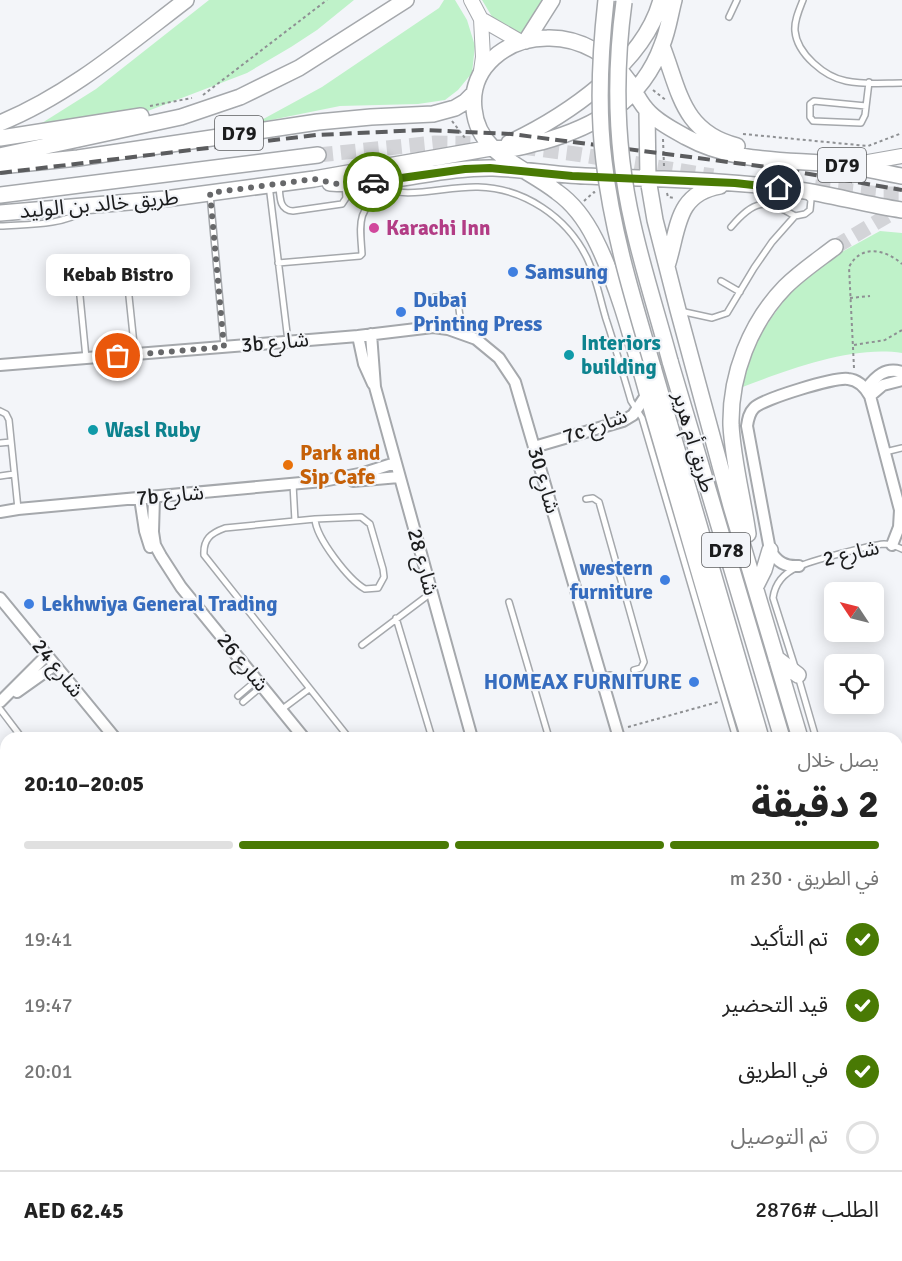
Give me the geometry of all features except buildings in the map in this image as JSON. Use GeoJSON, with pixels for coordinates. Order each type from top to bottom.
{"type":"FeatureCollection","features":[{"type":"Feature","properties":{"kind":"main road"},"geometry":{"type":"LineString","coordinates":[[0,123],[43,103],[70,87],[186,0]]}},
{"type":"Feature","properties":{"kind":"main road"},"geometry":{"type":"LineString","coordinates":[[384,14],[400,0]]}},
{"type":"Feature","properties":{"kind":"main road"},"geometry":{"type":"LineString","coordinates":[[0,156],[181,117],[240,97],[299,68],[406,0]]}},
{"type":"Feature","properties":{"kind":"main road"},"geometry":{"type":"LineString","coordinates":[[524,41],[552,0]]}},
{"type":"Feature","properties":{"kind":"main road","name":"طريق أم هرير"},"geometry":{"type":"LineString","coordinates":[[606,0],[600,80],[604,160],[609,199],[625,270],[759,732]]}},
{"type":"Feature","properties":{"kind":"main road"},"geometry":{"type":"LineString","coordinates":[[494,148],[549,122],[595,88],[617,68],[649,31],[661,0]]}},
{"type":"Feature","properties":{"kind":"main road"},"geometry":{"type":"LineString","coordinates":[[314,179],[494,148],[516,148],[557,137],[585,126],[623,104],[643,81],[662,46],[674,0]]}},
{"type":"Feature","properties":{"kind":"main road","name":"طريق أم هرير"},"geometry":{"type":"LineString","coordinates":[[624,1],[619,38],[618,108],[625,186],[633,225],[670,361],[780,732]]}},
{"type":"Feature","properties":{"kind":"main road","name":"D79"},"geometry":{"type":"LineString","coordinates":[[481,71],[501,52],[524,41],[549,38],[576,41],[600,54],[617,68],[647,111],[683,135],[713,150],[736,156],[782,162],[842,165],[902,176]]}},
{"type":"Feature","properties":{"kind":"main road"},"geometry":{"type":"LineString","coordinates":[[662,46],[684,106],[698,128],[721,141],[762,152],[782,162]]}},
{"type":"Feature","properties":{"kind":"main road"},"geometry":{"type":"LineString","coordinates":[[481,71],[474,93],[475,118],[484,139],[509,162],[558,192],[575,208],[587,224],[611,279],[747,732]]}},
{"type":"Feature","properties":{"kind":"main road","name":"D79"},"geometry":{"type":"LineString","coordinates":[[0,166],[78,158],[130,148],[318,122],[433,114],[455,108],[474,93]]}},
{"type":"Feature","properties":{"kind":"main road"},"geometry":{"type":"LineString","coordinates":[[647,111],[648,179],[667,267],[725,485],[798,732]]}},
{"type":"Feature","properties":{"kind":"main road"},"geometry":{"type":"LineString","coordinates":[[0,138],[162,112],[181,117]]}},
{"type":"Feature","properties":{"kind":"main road"},"geometry":{"type":"LineString","coordinates":[[0,195],[318,155]]}},
{"type":"Feature","properties":{"kind":"main road","name":"طريق خالد بن الوليد"},"geometry":{"type":"LineString","coordinates":[[0,213],[137,202],[314,179],[329,183],[368,182],[465,169],[490,168],[735,183]]}},
{"type":"Feature","properties":{"kind":"main road"},"geometry":{"type":"LineString","coordinates":[[667,267],[681,216],[688,200],[707,189],[735,183]]}},
{"type":"Feature","properties":{"kind":"main road","name":"D79"},"geometry":{"type":"LineString","coordinates":[[735,183],[801,190],[867,205],[902,210]]}},
{"type":"Feature","properties":{"kind":"main road"},"geometry":{"type":"LineString","coordinates":[[747,558],[748,537],[731,424],[732,395],[739,366],[750,338],[765,311],[784,288],[835,247]]}},
{"type":"Feature","properties":{"kind":"main road"},"geometry":{"type":"LineString","coordinates":[[756,586],[770,550]]}},
{"type":"Feature","properties":{"kind":"main road"},"geometry":{"type":"LineString","coordinates":[[776,658],[798,675]]}},
{"type":"Feature","properties":{"kind":"street"},"geometry":{"type":"LineString","coordinates":[[471,0],[481,19],[483,57],[481,71]]}},
{"type":"Feature","properties":{"kind":"street"},"geometry":{"type":"LineString","coordinates":[[481,19],[524,41]]}},
{"type":"Feature","properties":{"kind":"street"},"geometry":{"type":"LineString","coordinates":[[842,165],[868,164],[902,156]]}},
{"type":"Feature","properties":{"kind":"street","name":"شارع 30"},"geometry":{"type":"LineString","coordinates":[[370,334],[433,327],[462,333],[488,348],[508,370],[515,382],[534,447],[556,507],[606,676],[618,732]]}},
{"type":"Feature","properties":{"kind":"street","name":"3b شارع"},"geometry":{"type":"LineString","coordinates":[[0,366],[370,334]]}},
{"type":"Feature","properties":{"kind":"street","name":"شارع 28"},"geometry":{"type":"LineString","coordinates":[[370,334],[375,387],[471,732]]}},
{"type":"Feature","properties":{"kind":"street","name":"شارع 28"},"geometry":{"type":"LineString","coordinates":[[358,336],[364,364],[375,387]]}},
{"type":"Feature","properties":{"kind":"street"},"geometry":{"type":"LineString","coordinates":[[868,392],[874,379],[885,372],[902,372]]}},
{"type":"Feature","properties":{"kind":"street"},"geometry":{"type":"LineString","coordinates":[[799,566],[781,563],[770,550],[747,435],[749,417],[754,409],[769,399],[834,380],[849,379],[862,385],[868,392],[900,510],[897,547]]}},
{"type":"Feature","properties":{"kind":"street"},"geometry":{"type":"LineString","coordinates":[[868,392],[902,380]]}},
{"type":"Feature","properties":{"kind":"street","name":"7c شارع"},"geometry":{"type":"LineString","coordinates":[[534,447],[623,421],[637,410],[647,394]]}},
{"type":"Feature","properties":{"kind":"street","name":"7b شارع"},"geometry":{"type":"LineString","coordinates":[[0,510],[323,481],[364,473],[395,463]]}},
{"type":"Feature","properties":{"kind":"street","name":"7b شارع"},"geometry":{"type":"LineString","coordinates":[[323,481],[340,482],[399,477]]}},
{"type":"Feature","properties":{"kind":"street","name":"شارع 26"},"geometry":{"type":"LineString","coordinates":[[154,497],[153,532],[155,545],[161,556],[181,586],[299,732]]}},
{"type":"Feature","properties":{"kind":"street","name":"شارع 26"},"geometry":{"type":"LineString","coordinates":[[140,498],[145,531],[151,549],[165,571],[181,586]]}},
{"type":"Feature","properties":{"kind":"street","name":"شارع 24"},"geometry":{"type":"LineString","coordinates":[[0,597],[111,732]]}},
{"type":"Feature","properties":{"kind":"street"},"geometry":{"type":"LineString","coordinates":[[1,703],[47,655]]}},
{"type":"Feature","properties":{"kind":"street"},"geometry":{"type":"LineString","coordinates":[[1,703],[55,664]]}},
{"type":"Feature","properties":{"kind":"lane"},"geometry":{"type":"LineString","coordinates":[[729,17],[736,0]]}},
{"type":"Feature","properties":{"kind":"lane"},"geometry":{"type":"LineString","coordinates":[[803,0],[794,29],[799,46],[824,72],[846,81],[902,83]]}},
{"type":"Feature","properties":{"kind":"lane"},"geometry":{"type":"LineString","coordinates":[[866,106],[814,101],[810,104],[810,117],[813,121],[858,124],[865,118],[869,82]]}},
{"type":"Feature","properties":{"kind":"lane"},"geometry":{"type":"LineString","coordinates":[[368,182],[384,190],[401,194],[463,187],[489,187],[528,199],[556,217],[575,237],[587,258],[631,402],[642,418],[734,732]]}},
{"type":"Feature","properties":{"kind":"lane"},"geometry":{"type":"LineString","coordinates":[[274,184],[282,206],[286,210],[293,211],[342,204],[346,198],[345,183]]}},
{"type":"Feature","properties":{"kind":"lane"},"geometry":{"type":"LineString","coordinates":[[274,184],[278,263],[288,341]]}},
{"type":"Feature","properties":{"kind":"lane"},"geometry":{"type":"LineString","coordinates":[[278,263],[360,256],[362,254],[360,226],[363,210],[384,190]]}},
{"type":"Feature","properties":{"kind":"lane"},"geometry":{"type":"LineString","coordinates":[[731,227],[747,211],[758,204],[770,204],[795,216],[805,214],[810,210],[811,200],[801,190]]}},
{"type":"Feature","properties":{"kind":"lane"},"geometry":{"type":"LineString","coordinates":[[210,193],[224,347]]}},
{"type":"Feature","properties":{"kind":"lane"},"geometry":{"type":"LineString","coordinates":[[0,226],[63,220],[79,214],[94,204]]}},
{"type":"Feature","properties":{"kind":"lane"},"geometry":{"type":"LineString","coordinates":[[678,310],[712,318],[727,312],[772,242],[795,216]]}},
{"type":"Feature","properties":{"kind":"lane"},"geometry":{"type":"LineString","coordinates":[[721,281],[740,292]]}},
{"type":"Feature","properties":{"kind":"lane"},"geometry":{"type":"LineString","coordinates":[[79,286],[86,358]]}},
{"type":"Feature","properties":{"kind":"lane"},"geometry":{"type":"LineString","coordinates":[[128,287],[135,354]]}},
{"type":"Feature","properties":{"kind":"lane"},"geometry":{"type":"LineString","coordinates":[[435,297],[454,299],[458,302],[462,333]]}},
{"type":"Feature","properties":{"kind":"lane"},"geometry":{"type":"LineString","coordinates":[[0,411],[6,414],[9,420],[18,509]]}},
{"type":"Feature","properties":{"kind":"lane"},"geometry":{"type":"LineString","coordinates":[[0,443],[11,442]]}},
{"type":"Feature","properties":{"kind":"lane"},"geometry":{"type":"LineString","coordinates":[[885,452],[902,448]]}},
{"type":"Feature","properties":{"kind":"lane"},"geometry":{"type":"LineString","coordinates":[[0,476],[14,474]]}},
{"type":"Feature","properties":{"kind":"lane"},"geometry":{"type":"LineString","coordinates":[[293,484],[295,521]]}},
{"type":"Feature","properties":{"kind":"lane"},"geometry":{"type":"LineString","coordinates":[[586,499],[593,498],[599,502],[644,662],[641,668],[634,670]]}},
{"type":"Feature","properties":{"kind":"lane"},"geometry":{"type":"LineString","coordinates":[[315,519],[319,535],[354,581],[365,590],[378,588],[384,577],[372,530],[366,520],[355,516],[315,519],[225,528],[214,532],[205,542],[204,555],[344,732]]}},
{"type":"Feature","properties":{"kind":"lane","name":"شارع 2"},"geometry":{"type":"LineString","coordinates":[[799,566],[877,546],[897,547]]}},
{"type":"Feature","properties":{"kind":"lane"},"geometry":{"type":"LineString","coordinates":[[799,566],[777,584],[773,598],[814,732]]}},
{"type":"Feature","properties":{"kind":"lane"},"geometry":{"type":"LineString","coordinates":[[362,645],[431,593]]}},
{"type":"Feature","properties":{"kind":"lane"},"geometry":{"type":"LineString","coordinates":[[509,602],[547,732]]}},
{"type":"Feature","properties":{"kind":"lane"},"geometry":{"type":"LineString","coordinates":[[396,618],[430,732]]}},
{"type":"Feature","properties":{"kind":"lane"},"geometry":{"type":"LineString","coordinates":[[238,696],[259,683]]}},
{"type":"Feature","properties":{"kind":"lane"},"geometry":{"type":"LineString","coordinates":[[243,702],[259,683]]}},
{"type":"Feature","properties":{"kind":"lane"},"geometry":{"type":"LineString","coordinates":[[281,710],[309,689]]}},
{"type":"Feature","properties":{"kind":"lane"},"geometry":{"type":"LineString","coordinates":[[1,703],[18,732]]}},
{"type":"Feature","properties":{"kind":"path"},"geometry":{"type":"LineString","coordinates":[[148,106],[200,97],[327,0]]}},
{"type":"Feature","properties":{"kind":"path"},"geometry":{"type":"LineString","coordinates":[[849,379],[854,367],[854,345],[849,267],[856,256],[869,250],[888,254],[902,264]]}},
{"type":"Feature","properties":{"kind":"path"},"geometry":{"type":"LineString","coordinates":[[850,298],[870,296]]}},
{"type":"Feature","properties":{"kind":"path"},"geometry":{"type":"LineString","coordinates":[[854,345],[885,340],[902,330]]}},
{"type":"Feature","properties":{"kind":"path"},"geometry":{"type":"LineString","coordinates":[[624,732],[725,700]]}},
{"type":"Feature","properties":{"kind":"green space"},"geometry":{"type":"Polygon","coordinates":[[[209,0],[354,0],[317,30],[247,73],[140,114],[34,128],[96,89],[209,0]]]}},
{"type":"Feature","properties":{"kind":"green space"},"geometry":{"type":"Polygon","coordinates":[[[444,0],[455,0],[467,20],[475,46],[472,73],[458,90],[445,100],[418,104],[340,106],[256,123],[322,87],[439,8],[444,0]]]}},
{"type":"Feature","properties":{"kind":"green space"},"geometry":{"type":"Polygon","coordinates":[[[482,0],[551,0],[533,25],[520,35],[497,25],[482,0]]]}},
{"type":"Feature","properties":{"kind":"green space"},"geometry":{"type":"Polygon","coordinates":[[[880,231],[902,233],[902,353],[883,351],[841,356],[799,367],[740,388],[751,347],[792,289],[829,259],[880,231]]]}},
{"type":"Feature","properties":{"kind":"tunnel"},"geometry":{"type":"LineString","coordinates":[[318,155],[435,143],[497,144]]}},
{"type":"Feature","properties":{"kind":"tunnel"},"geometry":{"type":"LineString","coordinates":[[521,147],[713,176]]}},
{"type":"Feature","properties":{"kind":"tunnel"},"geometry":{"type":"LineString","coordinates":[[815,187],[902,194]]}},
{"type":"Feature","properties":{"kind":"tunnel"},"geometry":{"type":"LineString","coordinates":[[835,247],[902,207]]}},
{"type":"Feature","properties":{"kind":"railway"},"geometry":{"type":"LineString","coordinates":[[0,173],[316,135],[423,130],[511,134],[775,168],[902,190]]}},
{"type":"Feature","properties":{"kind":"way so far"},"geometry":{"type":"LineString","coordinates":[[118,356],[224,347],[210,193],[314,179],[337,184],[373,182]]}},
{"type":"Feature","properties":{"kind":"place","name":"Karachi Inn"},"geometry":{"type":"Point","coordinates":[374,228]}},
{"type":"Feature","properties":{"kind":"place","name":"Samsung"},"geometry":{"type":"Point","coordinates":[513,272]}},
{"type":"Feature","properties":{"kind":"place","name":"Dubai Printing Press"},"geometry":{"type":"Point","coordinates":[401,312]}},
{"type":"Feature","properties":{"kind":"place","name":"Interiors building"},"geometry":{"type":"Point","coordinates":[569,355]}},
{"type":"Feature","properties":{"kind":"place","name":"Kebab Bistro"},"geometry":{"type":"Point","coordinates":[118,356]}},
{"type":"Feature","properties":{"kind":"place","name":"Wasl Ruby"},"geometry":{"type":"Point","coordinates":[93,430]}},
{"type":"Feature","properties":{"kind":"place","name":"Park and Sip Cafe"},"geometry":{"type":"Point","coordinates":[288,465]}},
{"type":"Feature","properties":{"kind":"place","name":"western furniture"},"geometry":{"type":"Point","coordinates":[665,580]}},
{"type":"Feature","properties":{"kind":"place","name":"Lekhwiya General Trading"},"geometry":{"type":"Point","coordinates":[29,604]}},
{"type":"Feature","properties":{"kind":"place","name":"HOMEAX FURNITURE"},"geometry":{"type":"Point","coordinates":[694,682]}},
{"type":"Feature","properties":{"kind":"route"},"geometry":{"type":"LineString","coordinates":[[373,182],[465,169],[490,168],[572,176],[735,183],[779,188]]}}]}
